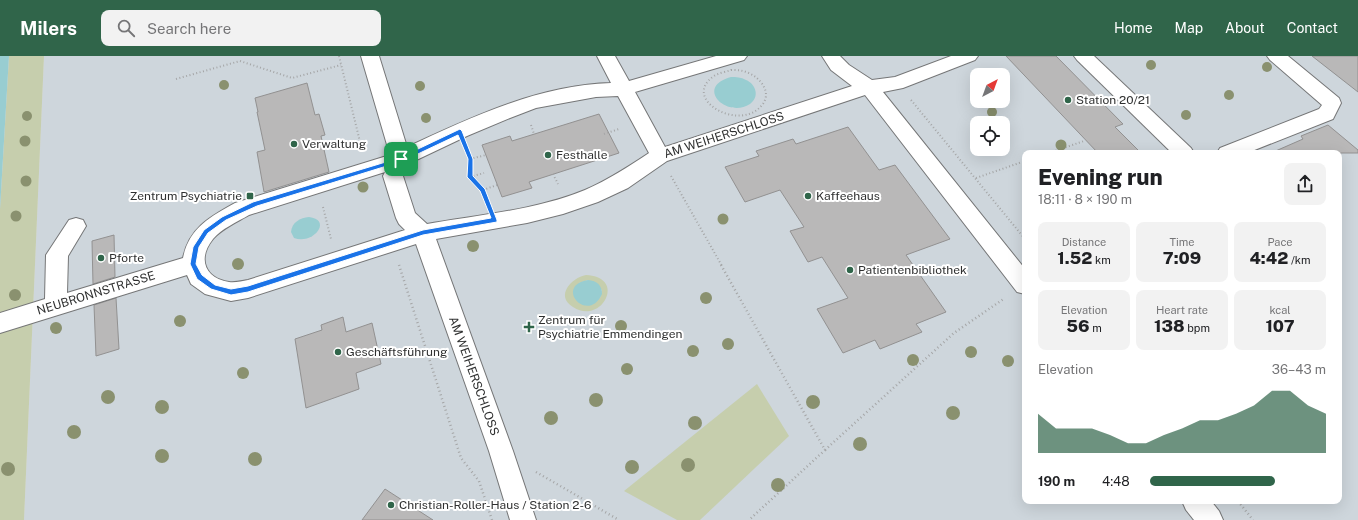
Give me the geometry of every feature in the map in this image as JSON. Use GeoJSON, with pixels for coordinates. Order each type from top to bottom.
{"type":"FeatureCollection","features":[{"type":"Feature","properties":{"kind":"street"},"geometry":{"type":"LineString","coordinates":[[370,56],[401,159],[393,176],[406,218],[423,232]]}},
{"type":"Feature","properties":{"kind":"street"},"geometry":{"type":"LineString","coordinates":[[606,56],[660,156]]}},
{"type":"Feature","properties":{"kind":"street"},"geometry":{"type":"LineString","coordinates":[[193,264],[196,247],[206,232],[224,219],[255,204],[401,159],[460,131],[534,102],[596,90],[623,89],[738,56]]}},
{"type":"Feature","properties":{"kind":"street"},"geometry":{"type":"LineString","coordinates":[[831,56],[832,60],[848,74],[869,87],[1022,281]]}},
{"type":"Feature","properties":{"kind":"street","name":"AM WEIHERSCHLOSS"},"geometry":{"type":"LineString","coordinates":[[193,264],[199,277],[213,287],[231,292],[248,289],[423,232],[527,215],[556,208],[591,196],[621,182],[660,156],[869,87],[897,83],[969,56]]}},
{"type":"Feature","properties":{"kind":"street"},"geometry":{"type":"LineString","coordinates":[[1083,56],[1181,150]]}},
{"type":"Feature","properties":{"kind":"street"},"geometry":{"type":"LineString","coordinates":[[1235,150],[1326,114],[1332,103],[1276,56]]}},
{"type":"Feature","properties":{"kind":"street"},"geometry":{"type":"LineString","coordinates":[[56,306],[56,255],[76,226]]}},
{"type":"Feature","properties":{"kind":"street","name":"AM WEIHERSCHLOSS"},"geometry":{"type":"LineString","coordinates":[[423,232],[501,451],[523,520]]}},
{"type":"Feature","properties":{"kind":"street","name":"NEUBRONNSTRASSE"},"geometry":{"type":"LineString","coordinates":[[2,323],[193,264]]}},
{"type":"Feature","properties":{"kind":"street"},"geometry":{"type":"LineString","coordinates":[[1197,504],[1210,520]]}},
{"type":"Feature","properties":{"kind":"path"},"geometry":{"type":"LineString","coordinates":[[340,56],[366,170]]}},
{"type":"Feature","properties":{"kind":"path"},"geometry":{"type":"LineString","coordinates":[[176,79],[240,61],[292,78],[342,65]]}},
{"type":"Feature","properties":{"kind":"path"},"geometry":{"type":"LineString","coordinates":[[731,70],[750,73],[764,84],[766,90],[766,98],[763,105],[757,110],[738,116],[726,115],[716,111],[708,105],[704,97],[703,89],[706,82],[712,76],[731,70]]}},
{"type":"Feature","properties":{"kind":"path"},"geometry":{"type":"LineString","coordinates":[[897,83],[1022,235]]}},
{"type":"Feature","properties":{"kind":"path"},"geometry":{"type":"LineString","coordinates":[[604,134],[623,128]]}},
{"type":"Feature","properties":{"kind":"path"},"geometry":{"type":"LineString","coordinates":[[460,131],[470,159],[470,177],[483,190],[494,220]]}},
{"type":"Feature","properties":{"kind":"path"},"geometry":{"type":"LineString","coordinates":[[1058,150],[1084,141]]}},
{"type":"Feature","properties":{"kind":"path"},"geometry":{"type":"LineString","coordinates":[[470,159],[486,155]]}},
{"type":"Feature","properties":{"kind":"path"},"geometry":{"type":"LineString","coordinates":[[660,156],[825,450]]}},
{"type":"Feature","properties":{"kind":"path"},"geometry":{"type":"LineString","coordinates":[[976,178],[1022,162]]}},
{"type":"Feature","properties":{"kind":"path"},"geometry":{"type":"LineString","coordinates":[[470,177],[484,172]]}},
{"type":"Feature","properties":{"kind":"path"},"geometry":{"type":"LineString","coordinates":[[317,185],[337,260]]}},
{"type":"Feature","properties":{"kind":"path"},"geometry":{"type":"LineString","coordinates":[[483,190],[498,185]]}},
{"type":"Feature","properties":{"kind":"path"},"geometry":{"type":"LineString","coordinates":[[392,243],[461,458],[479,481],[492,520]]}},
{"type":"Feature","properties":{"kind":"path"},"geometry":{"type":"LineString","coordinates":[[749,520],[954,334],[1022,287]]}},
{"type":"Feature","properties":{"kind":"path"},"geometry":{"type":"LineString","coordinates":[[501,451],[618,520]]}},
{"type":"Feature","properties":{"kind":"path"},"geometry":{"type":"LineString","coordinates":[[1240,504],[1253,520]]}},
{"type":"Feature","properties":{"kind":"shaded area","name":"Zentrum für Psychiatrie Emmendingen"},"geometry":{"type":"Polygon","coordinates":[[[44,56],[1358,56],[1358,520],[24,520],[44,56]]]}},
{"type":"Feature","properties":{"kind":"green space"},"geometry":{"type":"Polygon","coordinates":[[[9,56],[44,56],[24,520],[0,520],[0,209],[9,56]]]}},
{"type":"Feature","properties":{"kind":"green space"},"geometry":{"type":"Polygon","coordinates":[[[586,275],[599,278],[606,284],[608,291],[606,299],[600,306],[593,310],[583,311],[573,307],[565,298],[567,288],[580,277],[586,275]],[[588,280],[579,283],[600,298],[602,290],[588,280]]]}},
{"type":"Feature","properties":{"kind":"green space"},"geometry":{"type":"Polygon","coordinates":[[[757,384],[789,436],[700,520],[677,520],[624,491],[757,384]]]}},
{"type":"Feature","properties":{"kind":"water"},"geometry":{"type":"Polygon","coordinates":[[[0,56],[9,56],[0,209],[0,56]]]}},
{"type":"Feature","properties":{"kind":"water"},"geometry":{"type":"Polygon","coordinates":[[[731,77],[742,78],[752,84],[756,94],[755,98],[750,104],[741,108],[732,108],[724,105],[718,100],[715,94],[715,88],[720,82],[731,77]]]}},
{"type":"Feature","properties":{"kind":"water"},"geometry":{"type":"Polygon","coordinates":[[[309,217],[316,219],[319,223],[320,227],[318,231],[308,238],[294,238],[291,232],[295,223],[303,218],[309,217]]]}},
{"type":"Feature","properties":{"kind":"water"},"geometry":{"type":"Polygon","coordinates":[[[588,280],[594,281],[598,284],[601,288],[602,294],[596,303],[589,306],[582,305],[573,295],[573,289],[578,284],[588,280]]]}},
{"type":"Feature","properties":{"kind":"building","name":"Station 20/21"},"geometry":{"type":"Polygon","coordinates":[[[1006,56],[1056,56],[1123,124],[1115,127],[1138,150],[1095,150],[1006,56]]]}},
{"type":"Feature","properties":{"kind":"building"},"geometry":{"type":"Polygon","coordinates":[[[1312,56],[1358,56],[1358,92],[1312,56]]]}},
{"type":"Feature","properties":{"kind":"building","name":"Verwaltung"},"geometry":{"type":"Polygon","coordinates":[[[307,83],[315,115],[319,114],[325,135],[321,136],[329,172],[264,192],[257,152],[265,150],[255,98],[307,83]]]}},
{"type":"Feature","properties":{"kind":"building","name":"Festhalle"},"geometry":{"type":"Polygon","coordinates":[[[599,114],[619,153],[529,182],[532,188],[502,197],[482,145],[510,136],[512,141],[599,114]]]}},
{"type":"Feature","properties":{"kind":"building"},"geometry":{"type":"Polygon","coordinates":[[[1328,125],[1358,150],[1358,153],[1342,153],[1342,150],[1278,150],[1303,139],[1301,136],[1328,125]]]}},
{"type":"Feature","properties":{"kind":"building"},"geometry":{"type":"Polygon","coordinates":[[[848,127],[879,170],[895,165],[950,239],[906,255],[946,312],[916,324],[922,332],[880,349],[875,340],[843,353],[817,309],[848,298],[822,257],[808,262],[790,231],[804,227],[780,190],[745,202],[725,167],[759,156],[756,151],[793,139],[796,144],[848,127]]]}},
{"type":"Feature","properties":{"kind":"building","name":"Pforte"},"geometry":{"type":"Polygon","coordinates":[[[114,235],[115,277],[93,284],[92,241],[114,235]]]}},
{"type":"Feature","properties":{"kind":"building"},"geometry":{"type":"Polygon","coordinates":[[[116,298],[119,349],[96,356],[94,305],[116,298]]]}},
{"type":"Feature","properties":{"kind":"building","name":"Geschäftsführung"},"geometry":{"type":"Polygon","coordinates":[[[343,317],[346,332],[372,323],[381,364],[356,373],[359,389],[306,408],[295,339],[322,330],[321,325],[343,317]]]}},
{"type":"Feature","properties":{"kind":"building","name":"Christian-Roller-Haus / Station 2-6"},"geometry":{"type":"Polygon","coordinates":[[[385,489],[433,520],[362,520],[385,489]]]}},
{"type":"Feature","properties":{"kind":"place","name":"Station 20/21"},"geometry":{"type":"Point","coordinates":[1068,100]}},
{"type":"Feature","properties":{"kind":"place","name":"Verwaltung"},"geometry":{"type":"Point","coordinates":[294,144]}},
{"type":"Feature","properties":{"kind":"place","name":"Festhalle"},"geometry":{"type":"Point","coordinates":[548,155]}},
{"type":"Feature","properties":{"kind":"place","name":"Zentrum Psychiatrie"},"geometry":{"type":"Point","coordinates":[250,196]}},
{"type":"Feature","properties":{"kind":"place","name":"Kaffeehaus"},"geometry":{"type":"Point","coordinates":[808,196]}},
{"type":"Feature","properties":{"kind":"place","name":"Pforte"},"geometry":{"type":"Point","coordinates":[101,258]}},
{"type":"Feature","properties":{"kind":"place","name":"Patientenbibliothek"},"geometry":{"type":"Point","coordinates":[850,270]}},
{"type":"Feature","properties":{"kind":"place","name":"Zentrum für Psychiatrie Emmendingen"},"geometry":{"type":"Point","coordinates":[529,327]}},
{"type":"Feature","properties":{"kind":"place","name":"Geschäftsführung"},"geometry":{"type":"Point","coordinates":[338,352]}},
{"type":"Feature","properties":{"kind":"place","name":"Christian-Roller-Haus / Station 2-6"},"geometry":{"type":"Point","coordinates":[391,505]}},
{"type":"Feature","properties":{"kind":"route"},"geometry":{"type":"LineString","coordinates":[[460,131],[470,159],[470,177],[483,190],[494,220],[423,232],[248,289],[231,292],[213,287],[199,277],[193,264],[196,247],[206,232],[224,219],[255,204],[401,159],[460,131]]}}]}
